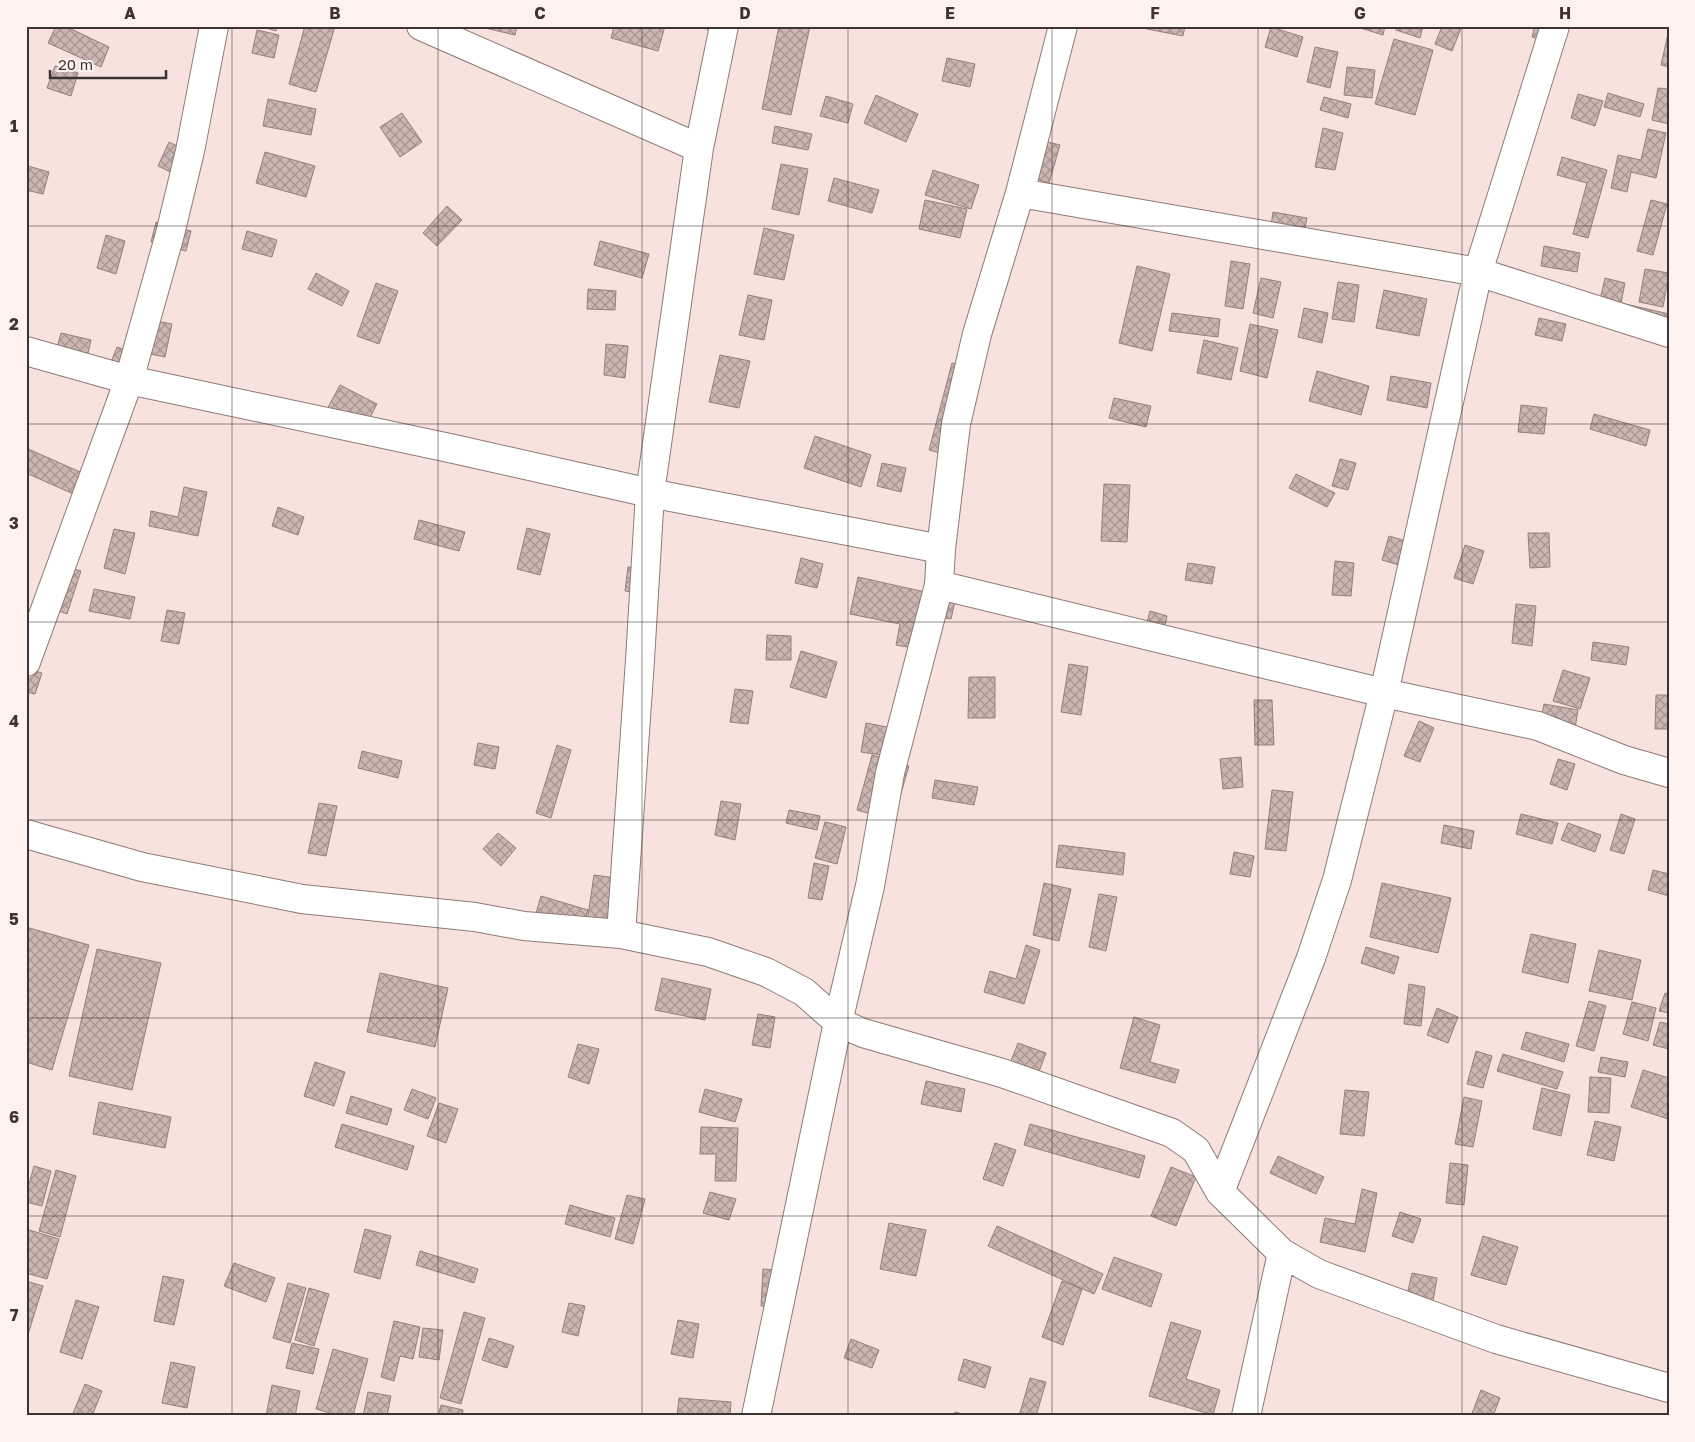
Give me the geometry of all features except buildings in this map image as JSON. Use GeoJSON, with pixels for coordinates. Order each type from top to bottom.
{"type":"FeatureCollection","features":[{"type":"Feature","properties":{"kind":"street"},"geometry":{"type":"LineString","coordinates":[[26,662],[129,380],[170,234],[190,151],[214,26]]}},
{"type":"Feature","properties":{"kind":"street"},"geometry":{"type":"LineString","coordinates":[[421,26],[699,148]]}},
{"type":"Feature","properties":{"kind":"street"},"geometry":{"type":"LineString","coordinates":[[621,934],[640,670],[650,493],[699,148],[724,26]]}},
{"type":"Feature","properties":{"kind":"street"},"geometry":{"type":"LineString","coordinates":[[756,1416],[838,1022],[870,886],[890,773],[939,585],[941,549],[956,424],[977,334],[1020,193],[1063,26]]}},
{"type":"Feature","properties":{"kind":"street"},"geometry":{"type":"LineString","coordinates":[[1220,1192],[1311,958],[1337,880],[1384,693],[1478,272],[1555,26]]}},
{"type":"Feature","properties":{"kind":"street"},"geometry":{"type":"LineString","coordinates":[[1020,193],[1478,272],[1669,333]]}},
{"type":"Feature","properties":{"kind":"street"},"geometry":{"type":"LineString","coordinates":[[26,351],[129,380],[650,493],[941,549]]}},
{"type":"Feature","properties":{"kind":"street"},"geometry":{"type":"LineString","coordinates":[[939,585],[1384,693],[1538,726],[1624,760],[1669,774]]}},
{"type":"Feature","properties":{"kind":"street"},"geometry":{"type":"LineString","coordinates":[[26,834],[142,867],[302,899],[475,917],[524,926],[621,934],[708,952],[766,972],[804,992],[838,1022],[863,1033],[1002,1073],[1172,1133],[1196,1150],[1220,1192],[1282,1253],[1319,1274],[1496,1339],[1669,1388]]}},
{"type":"Feature","properties":{"kind":"street"},"geometry":{"type":"LineString","coordinates":[[1246,1416],[1282,1253]]}}]}
